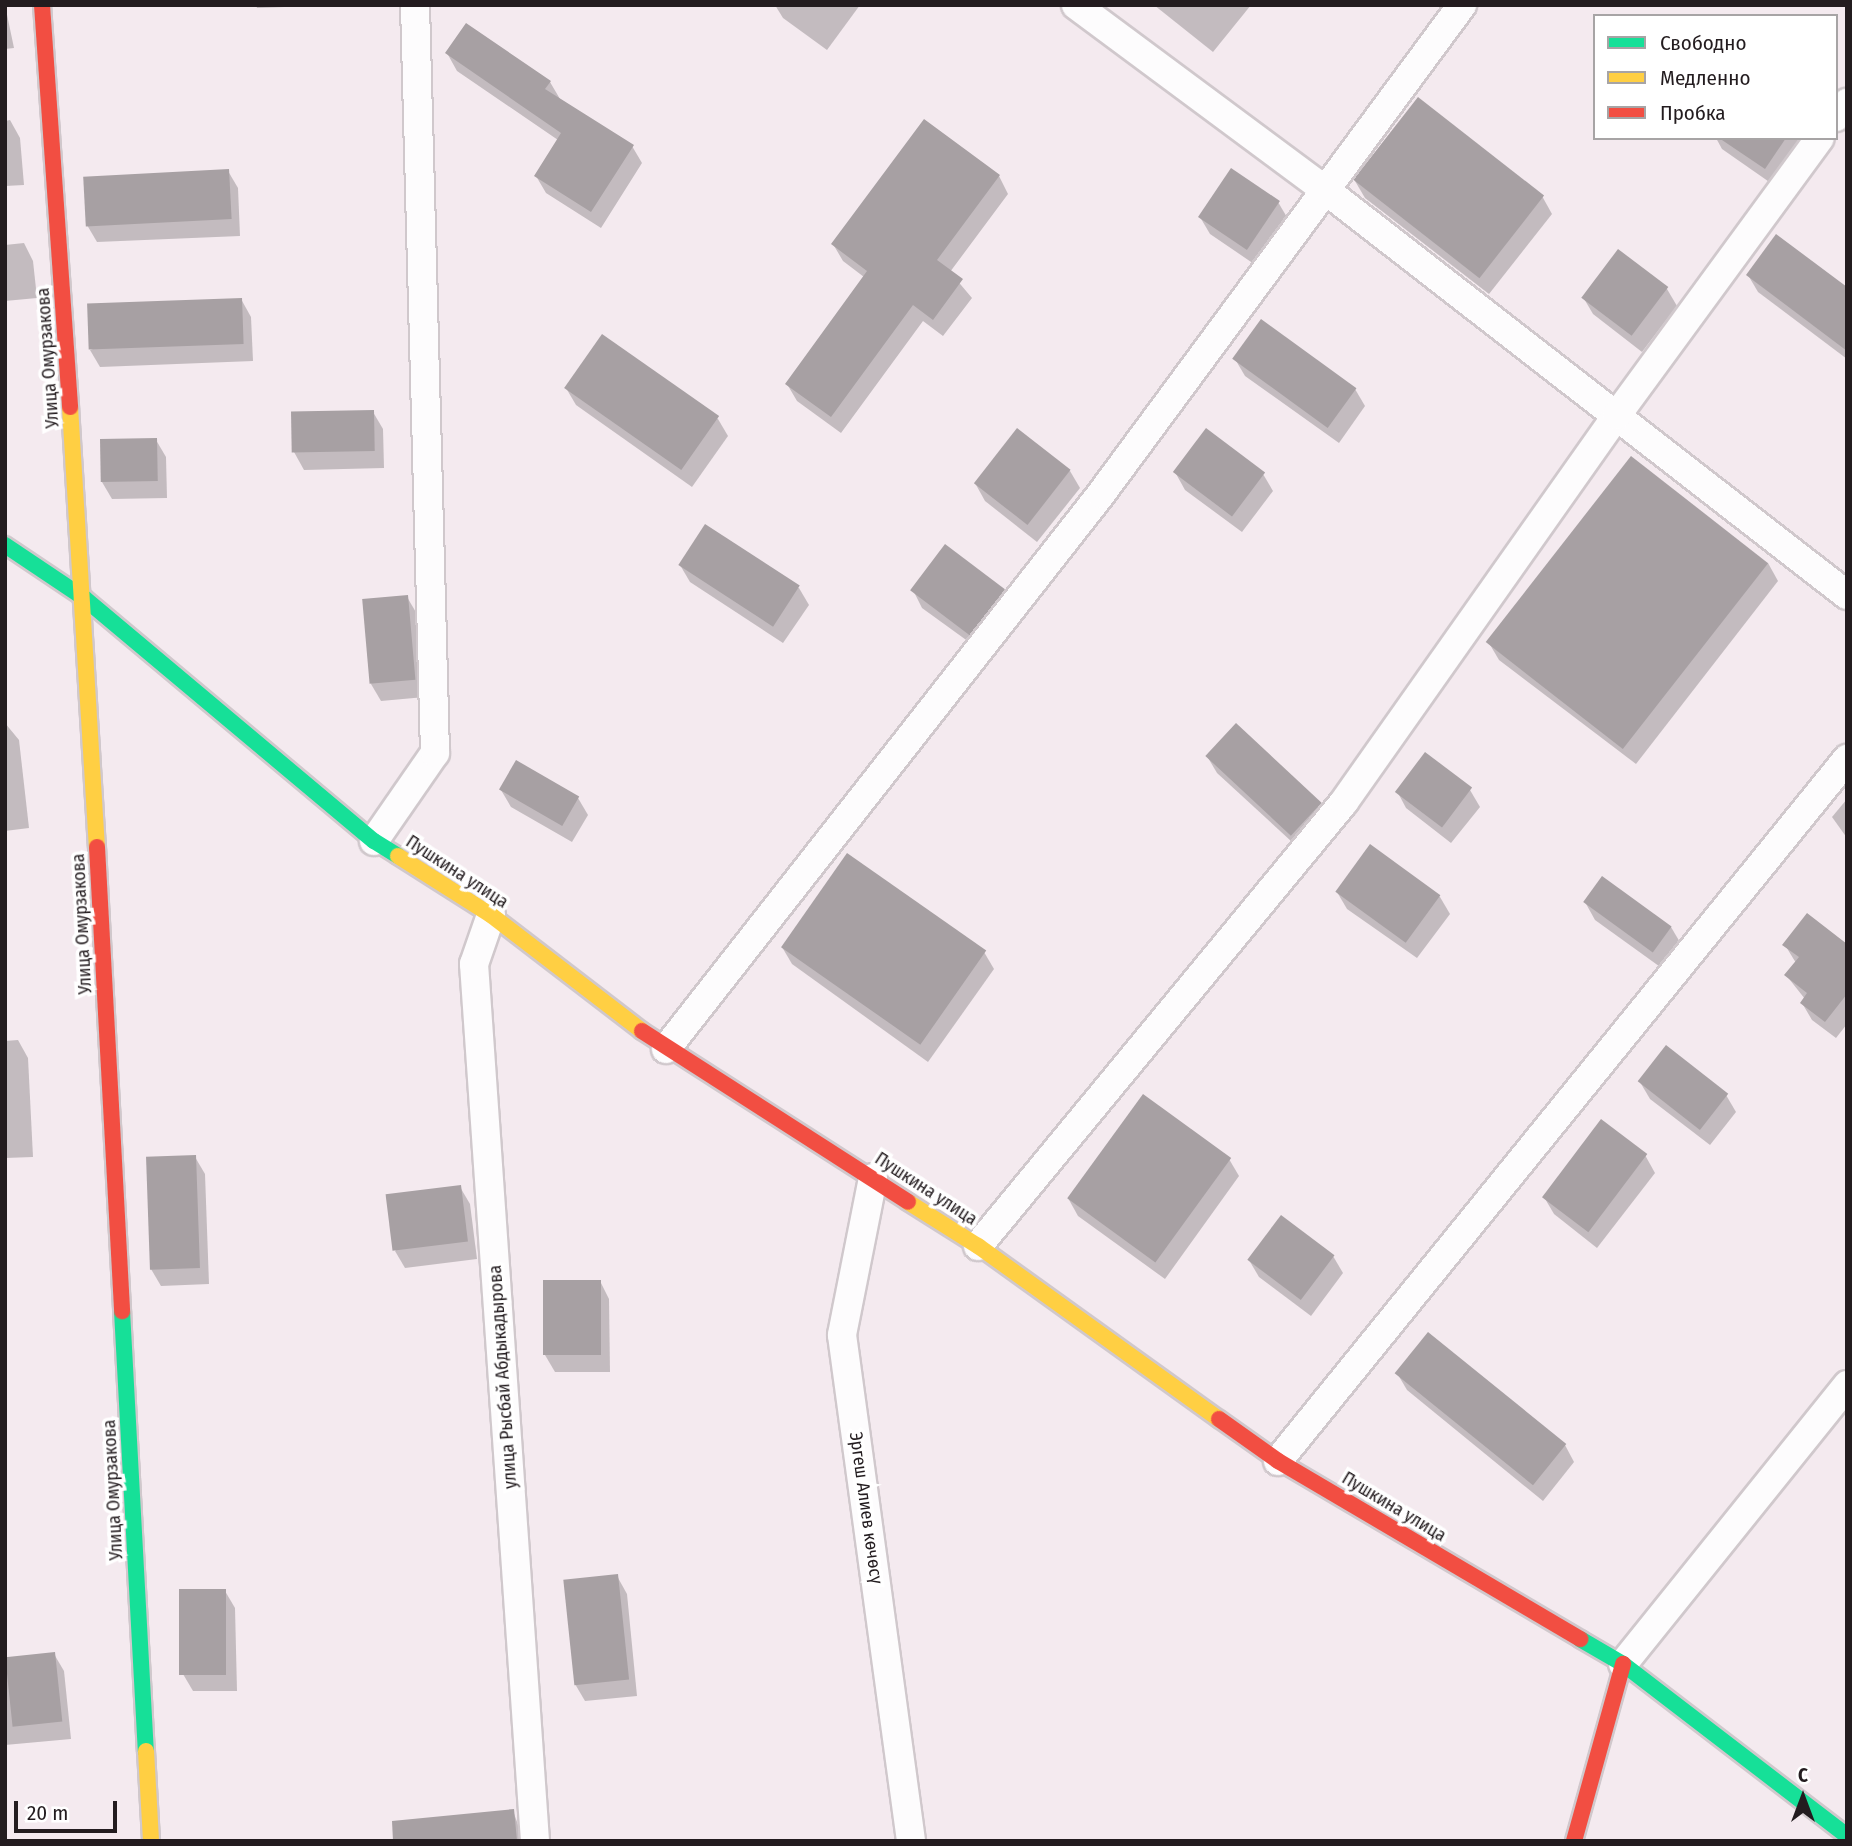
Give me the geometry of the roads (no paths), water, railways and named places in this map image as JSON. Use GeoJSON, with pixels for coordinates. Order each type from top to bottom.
{"type":"FeatureCollection","features":[{"type":"Feature","properties":{"kind":"main road","name":"Улица Омурзакова"},"geometry":{"type":"LineString","coordinates":[[42,5],[83,598],[151,1841]]}},
{"type":"Feature","properties":{"kind":"main road","name":"Пушкина улица"},"geometry":{"type":"LineString","coordinates":[[5,545],[83,598],[374,841],[491,915],[666,1049],[978,1246],[1278,1461],[1623,1664],[1847,1836]]}},
{"type":"Feature","properties":{"kind":"main road"},"geometry":{"type":"LineString","coordinates":[[1574,1841],[1623,1664]]}},
{"type":"Feature","properties":{"kind":"street"},"geometry":{"type":"LineString","coordinates":[[374,841],[435,753],[415,5]]}},
{"type":"Feature","properties":{"kind":"street"},"geometry":{"type":"LineString","coordinates":[[1076,5],[1328,192],[1847,595]]}},
{"type":"Feature","properties":{"kind":"street"},"geometry":{"type":"LineString","coordinates":[[666,1049],[1093,505],[1328,192],[1462,5]]}},
{"type":"Feature","properties":{"kind":"street"},"geometry":{"type":"LineString","coordinates":[[978,1246],[1345,802],[1617,415],[1820,140]]}},
{"type":"Feature","properties":{"kind":"street"},"geometry":{"type":"LineString","coordinates":[[1278,1461],[1847,760]]}},
{"type":"Feature","properties":{"kind":"street","name":"улица Рысбай Абдыкадырова"},"geometry":{"type":"LineString","coordinates":[[491,915],[474,964],[535,1841]]}},
{"type":"Feature","properties":{"kind":"street","name":"Эргеш Алиев көчөсү"},"geometry":{"type":"LineString","coordinates":[[873,1178],[842,1335],[911,1841]]}},
{"type":"Feature","properties":{"kind":"street"},"geometry":{"type":"LineString","coordinates":[[1623,1664],[1847,1385]]}}]}
